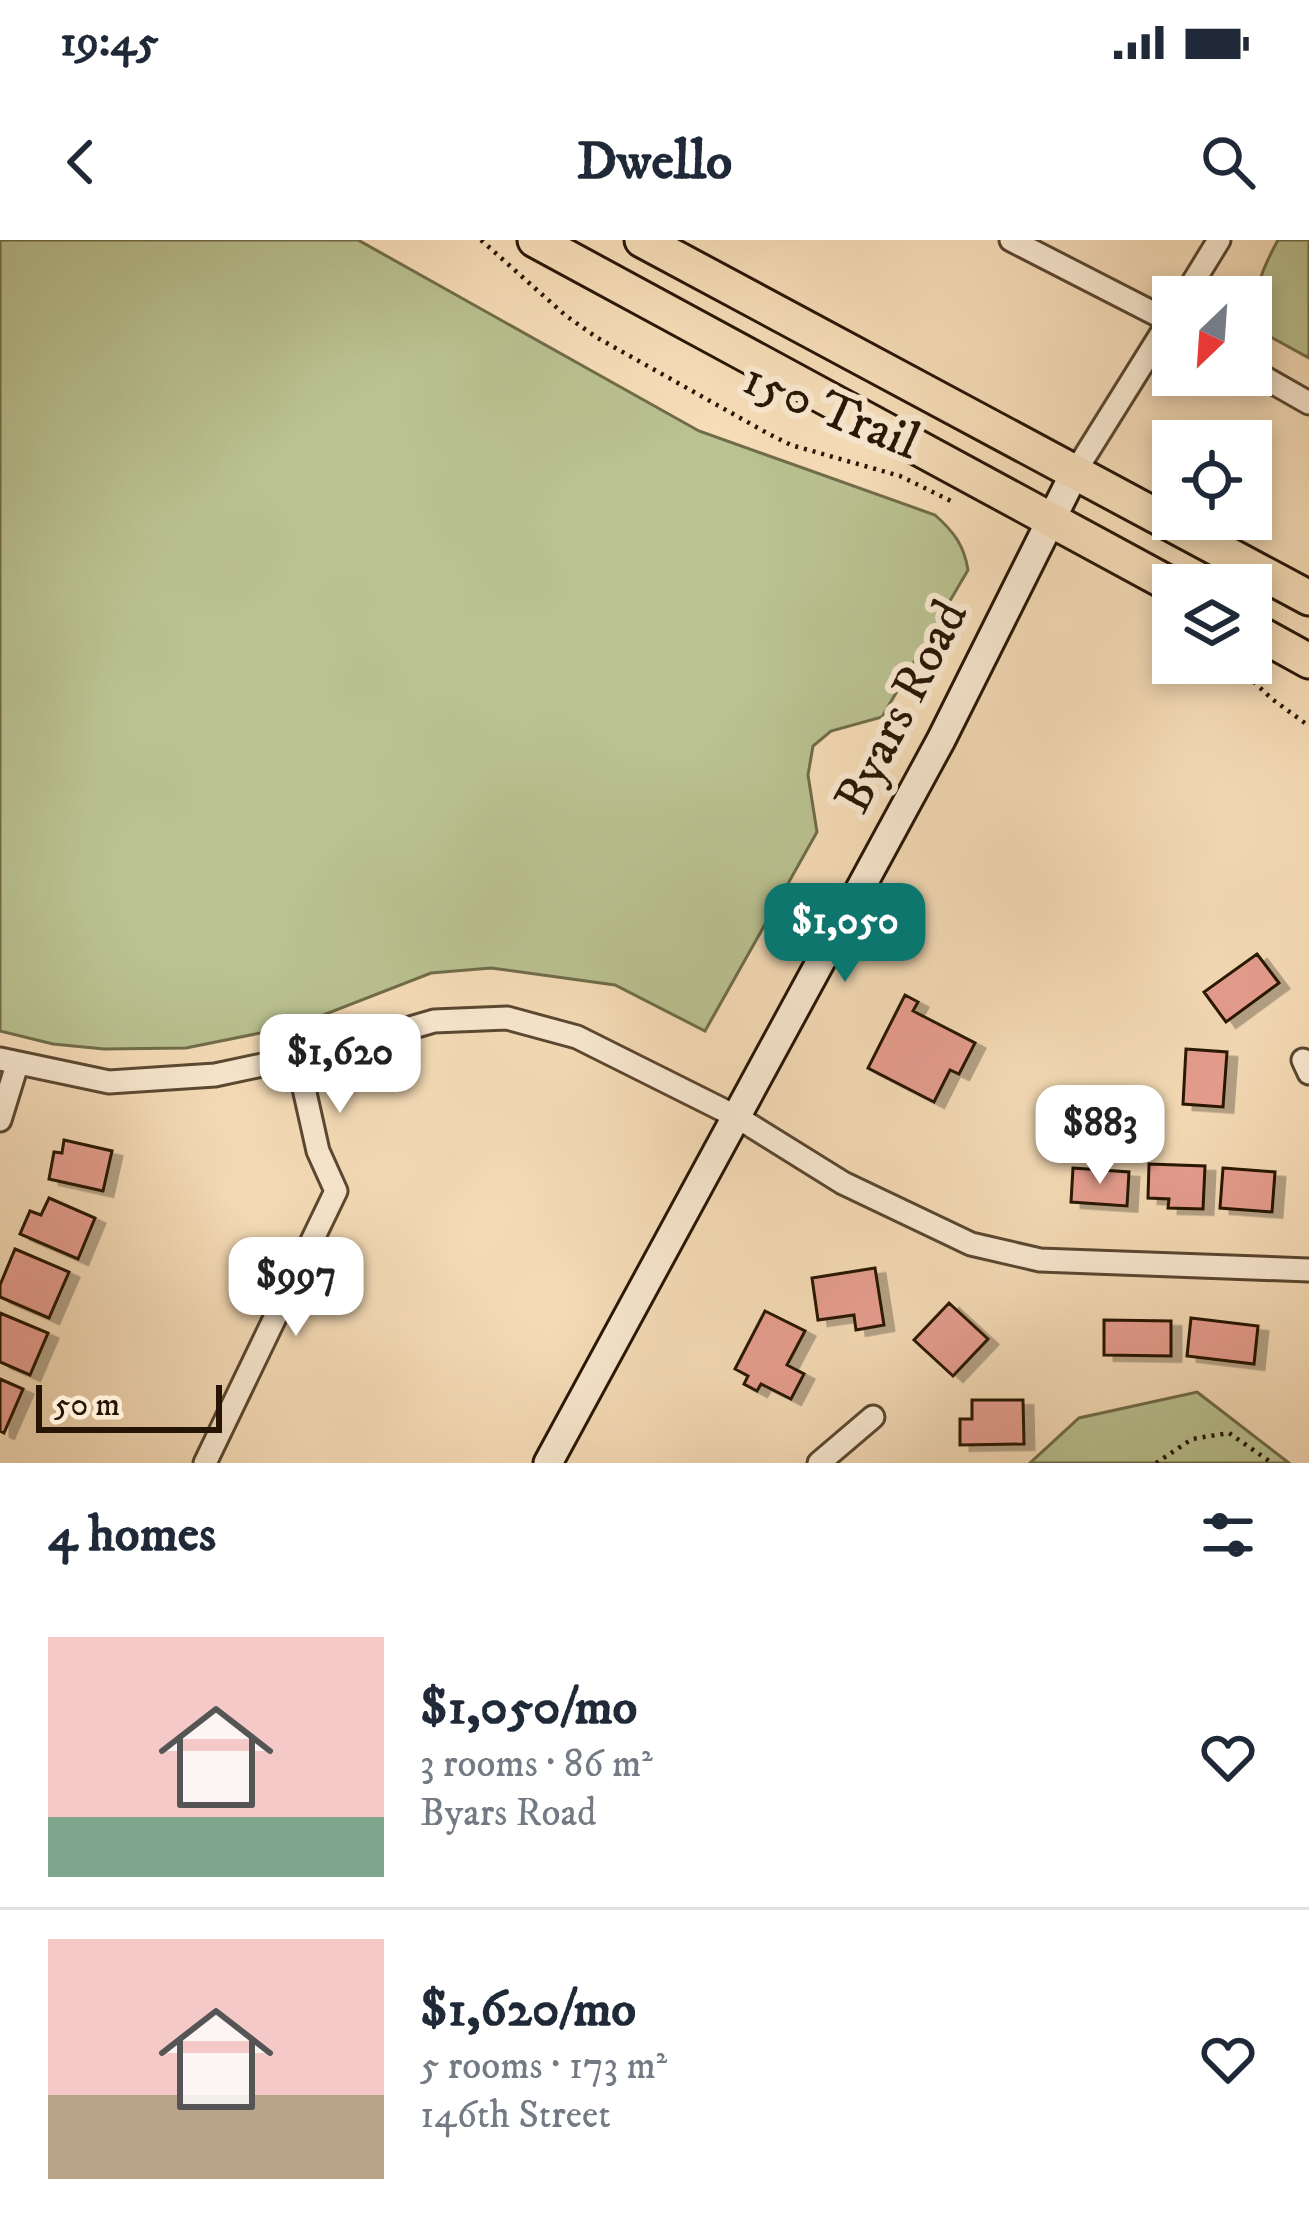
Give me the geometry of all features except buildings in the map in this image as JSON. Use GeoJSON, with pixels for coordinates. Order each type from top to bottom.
{"type":"FeatureCollection","features":[{"type":"Feature","properties":{"kind":"main road"},"geometry":{"type":"LineString","coordinates":[[535,240],[1152,575]]}},
{"type":"Feature","properties":{"kind":"main road"},"geometry":{"type":"LineString","coordinates":[[642,240],[1309,598]]}},
{"type":"Feature","properties":{"kind":"main road"},"geometry":{"type":"LineString","coordinates":[[1272,641],[1309,661]]}},
{"type":"Feature","properties":{"kind":"street"},"geometry":{"type":"LineString","coordinates":[[1011,240],[1152,310]]}},
{"type":"Feature","properties":{"kind":"street"},"geometry":{"type":"LineString","coordinates":[[1197,276],[1219,240]]}},
{"type":"Feature","properties":{"kind":"street","name":"Byars Road"},"geometry":{"type":"LineString","coordinates":[[548,1463],[941,740],[1075,472],[1152,351]]}},
{"type":"Feature","properties":{"kind":"street"},"geometry":{"type":"LineString","coordinates":[[1272,382],[1309,403]]}},
{"type":"Feature","properties":{"kind":"street"},"geometry":{"type":"LineString","coordinates":[[0,1120],[8,1062],[109,1082],[215,1075],[434,1021],[507,1018],[577,1037],[737,1117],[843,1183],[971,1244],[1040,1260],[1309,1270]]}},
{"type":"Feature","properties":{"kind":"street"},"geometry":{"type":"LineString","coordinates":[[205,1463],[336,1191],[318,1151],[298,1058]]}},
{"type":"Feature","properties":{"kind":"street"},"geometry":{"type":"LineString","coordinates":[[819,1463],[873,1418]]}},
{"type":"Feature","properties":{"kind":"path","name":"150 Trail"},"geometry":{"type":"LineString","coordinates":[[481,240],[596,338],[767,433],[791,446],[901,476],[959,505]]}},
{"type":"Feature","properties":{"kind":"path"},"geometry":{"type":"LineString","coordinates":[[1256,684],[1309,726]]}},
{"type":"Feature","properties":{"kind":"path"},"geometry":{"type":"LineString","coordinates":[[1156,1463],[1192,1439],[1229,1433],[1272,1463]]}},
{"type":"Feature","properties":{"kind":"green space"},"geometry":{"type":"Polygon","coordinates":[[[0,240],[358,240],[699,431],[935,515],[948,527],[961,546],[968,570],[882,717],[831,731],[813,746],[808,775],[817,832],[705,1031],[615,985],[491,968],[431,973],[295,1026],[186,1048],[104,1049],[53,1044],[0,1031],[0,240]]]}},
{"type":"Feature","properties":{"kind":"green space"},"geometry":{"type":"Polygon","coordinates":[[[1278,240],[1309,240],[1309,358],[1272,338],[1272,276],[1262,276],[1278,240]]]}},
{"type":"Feature","properties":{"kind":"green space"},"geometry":{"type":"Polygon","coordinates":[[[1197,1392],[1289,1463],[1030,1463],[1079,1418],[1197,1392]]]}}]}
